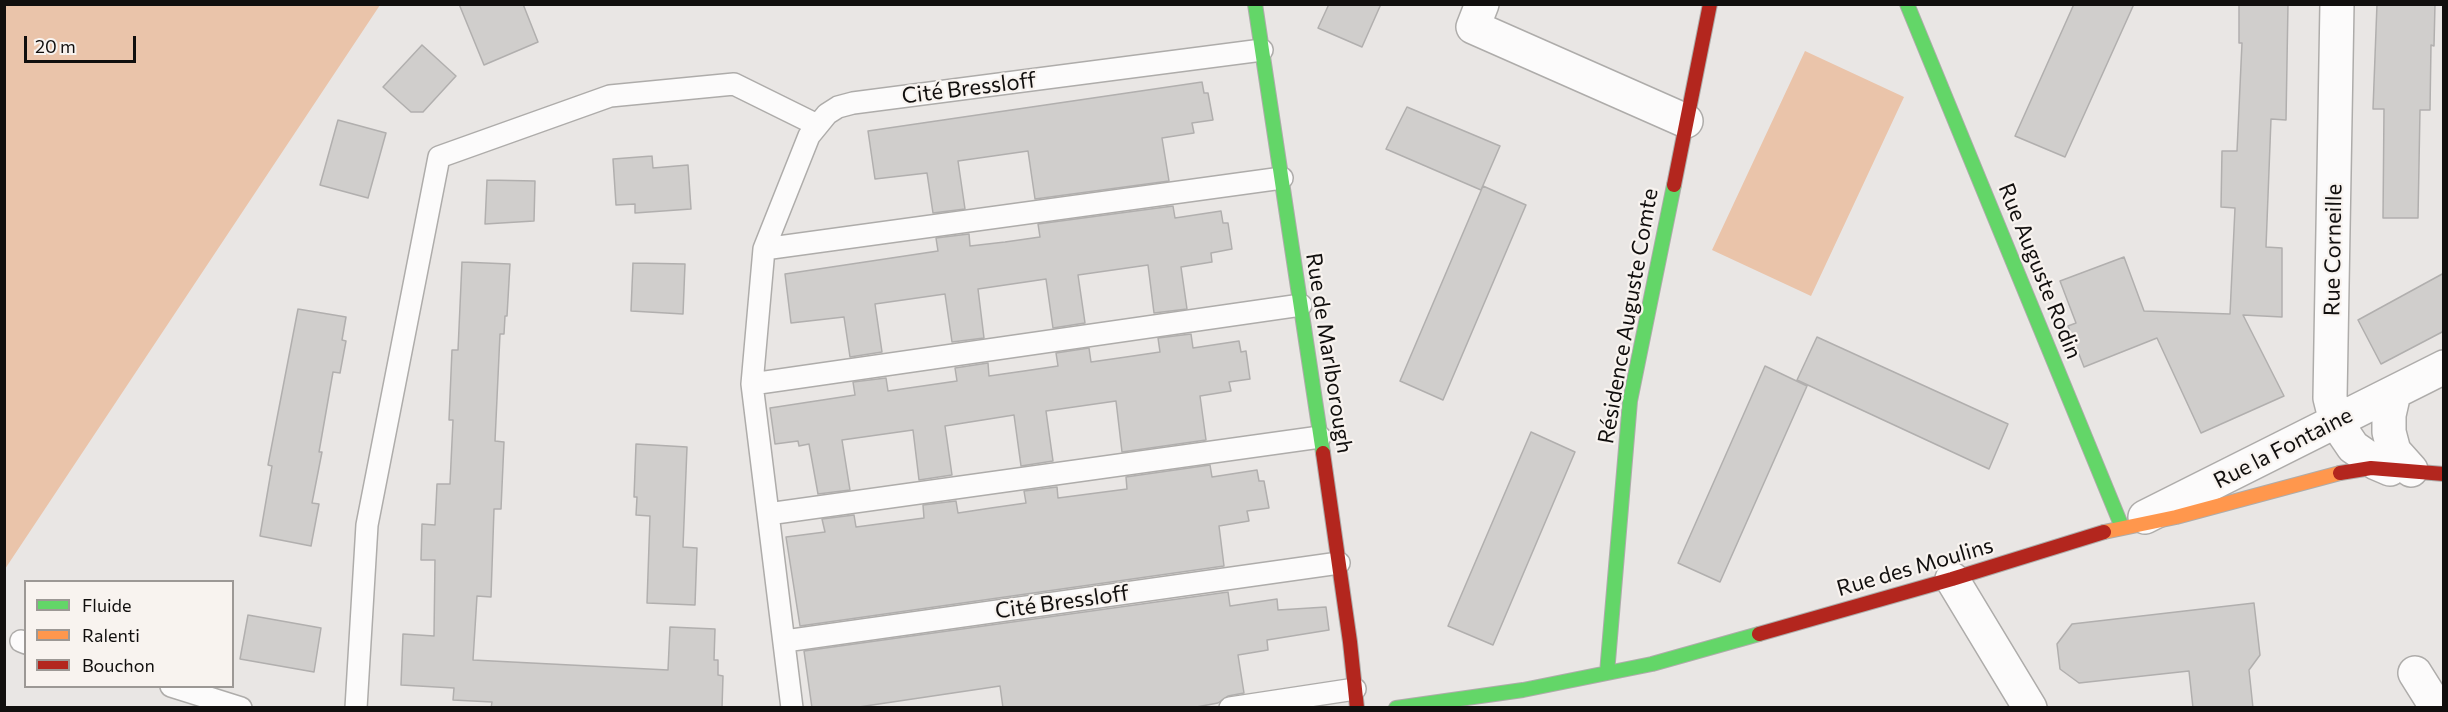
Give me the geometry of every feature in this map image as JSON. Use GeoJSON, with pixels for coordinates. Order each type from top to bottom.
{"type":"FeatureCollection","features":[{"type":"Feature","properties":{"kind":"street","name":"Rue de Marlborough"},"geometry":{"type":"LineString","coordinates":[[1255,4],[1339,563],[1356,698]]}},
{"type":"Feature","properties":{"kind":"street"},"geometry":{"type":"LineString","coordinates":[[1482,4],[1473,27],[1686,121]]}},
{"type":"Feature","properties":{"kind":"street","name":"Résidence Auguste Comte"},"geometry":{"type":"LineString","coordinates":[[1606,673],[1629,411],[1710,4]]}},
{"type":"Feature","properties":{"kind":"street","name":"Rue Auguste Rodin"},"geometry":{"type":"LineString","coordinates":[[1907,4],[2122,527]]}},
{"type":"Feature","properties":{"kind":"street","name":"Rue Corneille"},"geometry":{"type":"LineString","coordinates":[[2337,4],[2330,398],[2336,422],[2345,437],[2363,455],[2400,469]]}},
{"type":"Feature","properties":{"kind":"street","name":"Rue la Fontaine"},"geometry":{"type":"LineString","coordinates":[[2122,527],[2444,367]]}},
{"type":"Feature","properties":{"kind":"street"},"geometry":{"type":"LineString","coordinates":[[2394,393],[2389,415],[2389,432],[2400,469]]}},
{"type":"Feature","properties":{"kind":"street","name":"Rue des Moulins"},"geometry":{"type":"LineString","coordinates":[[1396,708],[1523,690],[1652,664],[1952,579],[2122,527],[2176,518],[2328,475],[2353,470],[2400,469],[2444,474]]}},
{"type":"Feature","properties":{"kind":"street"},"geometry":{"type":"LineString","coordinates":[[1952,579],[2030,708]]}},
{"type":"Feature","properties":{"kind":"street"},"geometry":{"type":"LineString","coordinates":[[2415,673],[2437,708]]}},
{"type":"Feature","properties":{"kind":"lane","name":"Cité Bressloff"},"geometry":{"type":"LineString","coordinates":[[792,708],[752,384],[764,249],[809,136],[817,125],[838,107],[853,103],[1262,50]]}},
{"type":"Feature","properties":{"kind":"lane"},"geometry":{"type":"LineString","coordinates":[[356,708],[367,525],[439,157],[610,96],[734,84],[817,125]]}},
{"type":"Feature","properties":{"kind":"lane"},"geometry":{"type":"LineString","coordinates":[[764,249],[1282,178]]}},
{"type":"Feature","properties":{"kind":"lane"},"geometry":{"type":"LineString","coordinates":[[752,384],[1300,305]]}},
{"type":"Feature","properties":{"kind":"lane"},"geometry":{"type":"LineString","coordinates":[[768,514],[1320,437]]}},
{"type":"Feature","properties":{"kind":"lane","name":"Cité Bressloff"},"geometry":{"type":"LineString","coordinates":[[785,640],[1339,563]]}},
{"type":"Feature","properties":{"kind":"lane"},"geometry":{"type":"LineString","coordinates":[[174,688],[241,708]]}},
{"type":"Feature","properties":{"kind":"lane"},"geometry":{"type":"LineString","coordinates":[[1230,708],[1356,698]]}},
{"type":"Feature","properties":{"kind":"shaded area"},"geometry":{"type":"Polygon","coordinates":[[[4,5],[380,5],[5,569],[4,5]]]}},
{"type":"Feature","properties":{"kind":"shaded area"},"geometry":{"type":"Polygon","coordinates":[[[1805,51],[1904,97],[1811,296],[1712,250],[1805,51]]]}},
{"type":"Feature","properties":{"kind":"building"},"geometry":{"type":"Polygon","coordinates":[[[459,4],[523,4],[538,42],[484,65],[459,4]]]}},
{"type":"Feature","properties":{"kind":"building"},"geometry":{"type":"Polygon","coordinates":[[[1329,4],[1381,4],[1362,47],[1318,28],[1329,4]]]}},
{"type":"Feature","properties":{"kind":"building"},"geometry":{"type":"Polygon","coordinates":[[[2074,4],[2134,4],[2065,157],[2015,136],[2074,4]]]}},
{"type":"Feature","properties":{"kind":"building"},"geometry":{"type":"Polygon","coordinates":[[[2239,4],[2288,4],[2286,120],[2271,119],[2266,247],[2282,248],[2282,317],[2243,315],[2284,396],[2201,433],[2157,338],[2084,367],[2068,326],[2076,323],[2060,281],[2124,257],[2144,311],[2230,314],[2235,208],[2221,207],[2222,151],[2237,151],[2242,43],[2239,43],[2239,4]]]}},
{"type":"Feature","properties":{"kind":"building"},"geometry":{"type":"Polygon","coordinates":[[[2377,4],[2435,4],[2434,46],[2431,45],[2430,110],[2420,110],[2418,218],[2383,218],[2384,109],[2373,109],[2377,4]]]}},
{"type":"Feature","properties":{"kind":"building"},"geometry":{"type":"Polygon","coordinates":[[[422,45],[456,76],[423,112],[411,112],[383,87],[422,45]]]}},
{"type":"Feature","properties":{"kind":"building"},"geometry":{"type":"Polygon","coordinates":[[[1202,82],[1204,93],[1208,93],[1213,120],[1192,123],[1194,133],[1162,138],[1169,181],[1035,199],[1028,151],[958,161],[965,209],[933,213],[927,173],[875,179],[868,131],[1202,82]]]}},
{"type":"Feature","properties":{"kind":"building"},"geometry":{"type":"Polygon","coordinates":[[[1407,107],[1500,146],[1481,190],[1386,149],[1407,107]]]}},
{"type":"Feature","properties":{"kind":"building"},"geometry":{"type":"Polygon","coordinates":[[[338,120],[386,133],[368,198],[320,185],[338,120]]]}},
{"type":"Feature","properties":{"kind":"building"},"geometry":{"type":"Polygon","coordinates":[[[652,156],[653,168],[688,165],[691,209],[635,213],[635,204],[616,205],[613,159],[652,156]]]}},
{"type":"Feature","properties":{"kind":"building"},"geometry":{"type":"Polygon","coordinates":[[[487,180],[535,181],[534,221],[485,224],[487,180]]]}},
{"type":"Feature","properties":{"kind":"building"},"geometry":{"type":"Polygon","coordinates":[[[1483,186],[1526,205],[1443,400],[1400,381],[1483,186]]]}},
{"type":"Feature","properties":{"kind":"building"},"geometry":{"type":"Polygon","coordinates":[[[1173,206],[1175,218],[1221,211],[1223,223],[1228,223],[1232,249],[1211,253],[1212,262],[1181,267],[1187,309],[1154,313],[1148,265],[1078,275],[1085,323],[1053,328],[1046,279],[978,289],[984,338],[952,342],[945,294],[875,304],[882,352],[850,357],[844,317],[791,323],[785,274],[938,251],[936,238],[969,234],[970,246],[1005,242],[1040,237],[1038,224],[1173,206]]]}},
{"type":"Feature","properties":{"kind":"building"},"geometry":{"type":"Polygon","coordinates":[[[462,262],[510,264],[507,316],[505,316],[504,334],[500,334],[495,441],[504,442],[501,509],[494,509],[491,597],[477,596],[473,660],[668,670],[670,627],[715,629],[714,660],[718,660],[718,675],[723,676],[722,708],[491,708],[492,702],[453,700],[454,688],[401,685],[403,634],[434,636],[435,560],[421,560],[422,524],[435,525],[437,484],[450,484],[453,420],[449,420],[452,350],[458,350],[462,262]]]}},
{"type":"Feature","properties":{"kind":"building"},"geometry":{"type":"Polygon","coordinates":[[[633,263],[685,264],[683,314],[631,311],[633,263]]]}},
{"type":"Feature","properties":{"kind":"building"},"geometry":{"type":"Polygon","coordinates":[[[2444,273],[2444,331],[2381,364],[2358,320],[2444,273]]]}},
{"type":"Feature","properties":{"kind":"building"},"geometry":{"type":"Polygon","coordinates":[[[298,309],[346,317],[342,340],[346,341],[340,373],[333,372],[319,452],[322,452],[312,503],[319,504],[311,546],[260,536],[272,466],[268,465],[298,309]]]}},
{"type":"Feature","properties":{"kind":"building"},"geometry":{"type":"Polygon","coordinates":[[[1191,334],[1193,348],[1239,341],[1241,352],[1246,351],[1250,379],[1229,382],[1231,391],[1200,396],[1206,440],[1122,452],[1116,401],[1046,411],[1053,461],[1021,466],[1014,415],[945,426],[952,475],[919,480],[913,430],[842,440],[850,490],[818,494],[809,444],[799,446],[798,441],[775,444],[770,408],[855,395],[853,382],[886,378],[888,391],[957,381],[955,368],[988,363],[989,376],[1058,366],[1056,353],[1089,348],[1091,362],[1160,352],[1158,338],[1191,334]]]}},
{"type":"Feature","properties":{"kind":"building"},"geometry":{"type":"Polygon","coordinates":[[[1817,337],[2008,424],[1989,469],[1797,380],[1817,337]]]}},
{"type":"Feature","properties":{"kind":"building"},"geometry":{"type":"Polygon","coordinates":[[[1765,366],[1807,386],[1720,582],[1678,563],[1765,366]]]}},
{"type":"Feature","properties":{"kind":"building"},"geometry":{"type":"Polygon","coordinates":[[[1531,432],[1575,452],[1493,645],[1448,626],[1531,432]]]}},
{"type":"Feature","properties":{"kind":"building"},"geometry":{"type":"Polygon","coordinates":[[[636,444],[687,447],[683,547],[697,548],[695,605],[647,603],[650,516],[636,515],[637,497],[634,497],[636,444]]]}},
{"type":"Feature","properties":{"kind":"building"},"geometry":{"type":"Polygon","coordinates":[[[1210,465],[1212,477],[1257,470],[1259,481],[1264,481],[1269,508],[1247,511],[1249,521],[1219,526],[1224,566],[800,626],[786,537],[825,532],[822,519],[854,515],[856,527],[924,518],[923,505],[956,501],[958,513],[1026,503],[1024,491],[1057,487],[1058,498],[1127,489],[1126,477],[1210,465]]]}},
{"type":"Feature","properties":{"kind":"building"},"geometry":{"type":"Polygon","coordinates":[[[1228,592],[1230,606],[1277,599],[1278,610],[1326,607],[1329,630],[1267,640],[1268,650],[1238,655],[1244,693],[1228,696],[1218,703],[1191,708],[1003,708],[1000,686],[852,708],[812,708],[804,651],[1228,592]]]}},
{"type":"Feature","properties":{"kind":"building"},"geometry":{"type":"Polygon","coordinates":[[[2254,603],[2260,655],[2249,670],[2253,708],[2193,708],[2189,671],[2079,683],[2060,669],[2057,644],[2072,624],[2254,603]]]}},
{"type":"Feature","properties":{"kind":"building"},"geometry":{"type":"Polygon","coordinates":[[[248,615],[321,628],[314,672],[240,659],[248,615]]]}},
{"type":"Feature","properties":{"kind":"traffic: fast"},"geometry":{"type":"LineString","coordinates":[[1255,4],[1323,453]]}},
{"type":"Feature","properties":{"kind":"traffic: fast"},"geometry":{"type":"LineString","coordinates":[[1907,4],[2122,527]]}},
{"type":"Feature","properties":{"kind":"traffic: fast"},"geometry":{"type":"LineString","coordinates":[[1607,673],[1630,401],[1674,185]]}},
{"type":"Feature","properties":{"kind":"traffic: fast"},"geometry":{"type":"LineString","coordinates":[[1396,708],[1523,690],[1652,664],[1759,634]]}},
{"type":"Feature","properties":{"kind":"traffic: slow"},"geometry":{"type":"LineString","coordinates":[[2104,532],[2176,517],[2340,473]]}},
{"type":"Feature","properties":{"kind":"traffic: jam"},"geometry":{"type":"LineString","coordinates":[[1674,185],[1710,4]]}},
{"type":"Feature","properties":{"kind":"traffic: jam"},"geometry":{"type":"LineString","coordinates":[[1323,453],[1357,708]]}},
{"type":"Feature","properties":{"kind":"traffic: jam"},"geometry":{"type":"LineString","coordinates":[[2340,473],[2371,468],[2444,474]]}},
{"type":"Feature","properties":{"kind":"traffic: jam"},"geometry":{"type":"LineString","coordinates":[[1759,634],[1952,579],[2104,532]]}}]}
